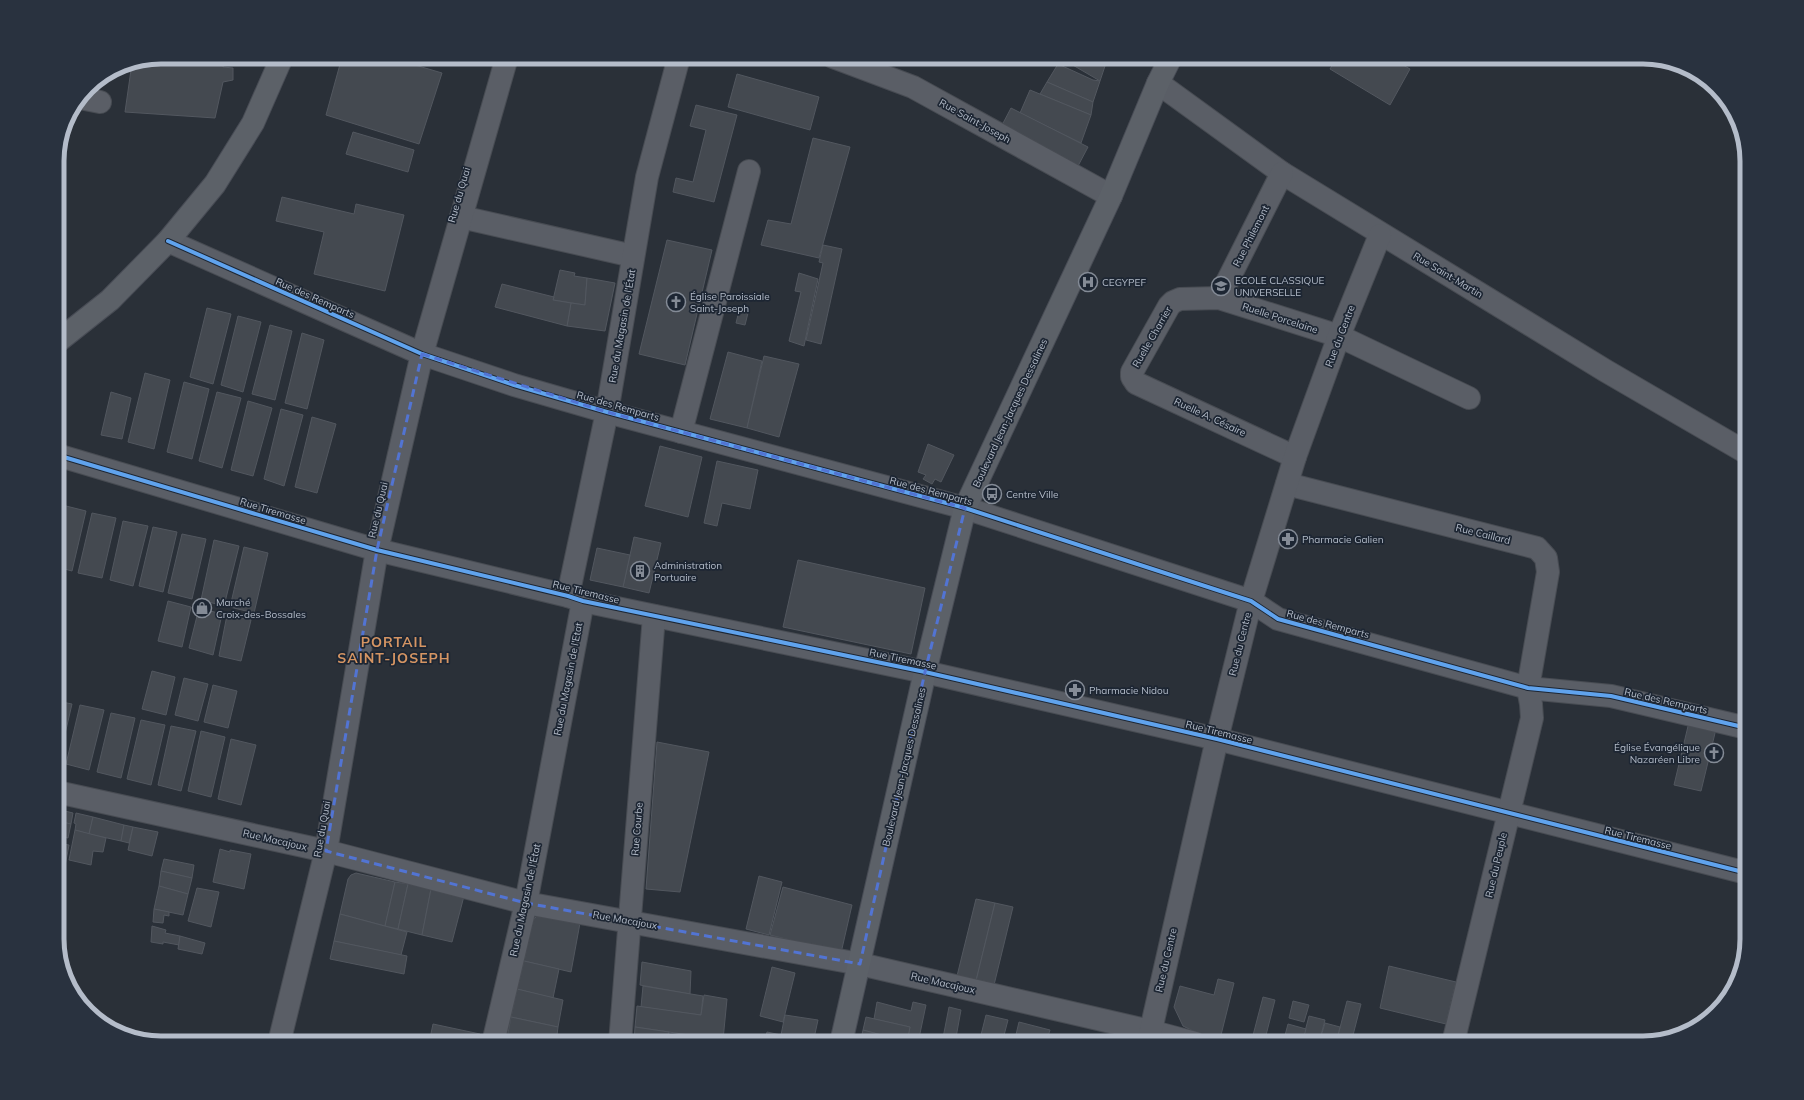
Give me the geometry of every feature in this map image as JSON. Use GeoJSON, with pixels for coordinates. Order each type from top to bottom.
{"type":"FeatureCollection","features":[{"type":"Feature","properties":{"kind":"main road"},"geometry":{"type":"LineString","coordinates":[[64,336],[110,300],[168,241],[215,184],[253,123],[279,64]]}},
{"type":"Feature","properties":{"kind":"main road","name":"Boulevard Jean-Jacques Dessalines"},"geometry":{"type":"LineString","coordinates":[[843,1036],[925,672],[965,508],[1112,196],[1158,83],[1168,64]]}},
{"type":"Feature","properties":{"kind":"street","name":"Rue du Quai"},"geometry":{"type":"LineString","coordinates":[[282,1036],[326,851],[378,550],[422,354],[505,64]]}},
{"type":"Feature","properties":{"kind":"street","name":"Rue du Magasin de l'État"},"geometry":{"type":"LineString","coordinates":[[576,598],[633,256],[648,177],[677,64]]}},
{"type":"Feature","properties":{"kind":"street","name":"Rue Saint-Joseph"},"geometry":{"type":"LineString","coordinates":[[852,64],[913,87],[1112,196]]}},
{"type":"Feature","properties":{"kind":"street","name":"Rue Saint-Martin"},"geometry":{"type":"LineString","coordinates":[[1158,83],[1282,173],[1606,371],[1740,449]]}},
{"type":"Feature","properties":{"kind":"street"},"geometry":{"type":"LineString","coordinates":[[681,432],[749,171]]}},
{"type":"Feature","properties":{"kind":"street","name":"Rue Philemont"},"geometry":{"type":"LineString","coordinates":[[1219,298],[1282,173]]}},
{"type":"Feature","properties":{"kind":"street"},"geometry":{"type":"LineString","coordinates":[[461,217],[633,256]]}},
{"type":"Feature","properties":{"kind":"street","name":"Rue du Centre"},"geometry":{"type":"LineString","coordinates":[[1149,1036],[1250,601],[1295,457],[1339,336],[1380,234]]}},
{"type":"Feature","properties":{"kind":"street","name":"Rue des Remparts"},"geometry":{"type":"LineString","coordinates":[[168,241],[422,354],[514,385],[607,412],[965,508],[1250,601],[1278,619],[1528,688],[1611,696],[1740,726]]}},
{"type":"Feature","properties":{"kind":"street","name":"Ruelle Porcelaine"},"geometry":{"type":"LineString","coordinates":[[1173,302],[1180,299],[1219,298],[1339,336],[1469,398]]}},
{"type":"Feature","properties":{"kind":"street","name":"Ruelle Charrier"},"geometry":{"type":"LineString","coordinates":[[1132,372],[1169,306],[1173,302]]}},
{"type":"Feature","properties":{"kind":"street","name":"Ruelle A. Césaire"},"geometry":{"type":"LineString","coordinates":[[1132,372],[1132,377],[1136,383],[1295,457]]}},
{"type":"Feature","properties":{"kind":"street","name":"Rue Tiremasse"},"geometry":{"type":"LineString","coordinates":[[64,457],[378,550],[654,616],[925,672],[1217,739],[1508,814],[1740,871]]}},
{"type":"Feature","properties":{"kind":"street","name":"Rue Caillard"},"geometry":{"type":"LineString","coordinates":[[1287,484],[1537,548],[1546,558],[1548,572],[1528,688]]}},
{"type":"Feature","properties":{"kind":"street","name":"Rue du Magasin de l'Etat"},"geometry":{"type":"LineString","coordinates":[[553,757],[576,598]]}},
{"type":"Feature","properties":{"kind":"street","name":"Rue Courbe"},"geometry":{"type":"LineString","coordinates":[[621,1036],[654,616]]}},
{"type":"Feature","properties":{"kind":"street","name":"Rue du Peuple"},"geometry":{"type":"LineString","coordinates":[[1455,1036],[1532,718],[1532,704],[1528,688]]}},
{"type":"Feature","properties":{"kind":"street","name":"Rue du Magasin de l'État"},"geometry":{"type":"LineString","coordinates":[[495,1036],[526,903],[553,757]]}},
{"type":"Feature","properties":{"kind":"street","name":"Rue Macajoux"},"geometry":{"type":"LineString","coordinates":[[64,794],[326,851],[526,903],[860,964],[1145,1036]]}},
{"type":"Feature","properties":{"kind":"highlighted area"},"geometry":{"type":"Polygon","coordinates":[[[422,354],[607,412],[965,508],[925,672],[860,964],[526,903],[326,851],[377,550],[422,354]]]}},
{"type":"Feature","properties":{"kind":"building"},"geometry":{"type":"Polygon","coordinates":[[[161,64],[223,64],[223,67],[233,68],[233,80],[223,82],[215,118],[125,112],[131,69],[161,64]]]}},
{"type":"Feature","properties":{"kind":"building"},"geometry":{"type":"Polygon","coordinates":[[[340,64],[412,64],[442,73],[419,144],[326,115],[340,64]]]}},
{"type":"Feature","properties":{"kind":"building"},"geometry":{"type":"Polygon","coordinates":[[[1058,64],[1093,80],[1100,81],[1093,102],[1047,82],[1058,64]]]}},
{"type":"Feature","properties":{"kind":"building"},"geometry":{"type":"Polygon","coordinates":[[[1071,64],[1106,64],[1100,81],[1071,64]]]}},
{"type":"Feature","properties":{"kind":"building"},"geometry":{"type":"Polygon","coordinates":[[[1333,64],[1401,64],[1410,69],[1390,105],[1330,69],[1333,64]]]}},
{"type":"Feature","properties":{"kind":"building"},"geometry":{"type":"Polygon","coordinates":[[[737,74],[819,97],[810,130],[728,107],[737,74]]]}},
{"type":"Feature","properties":{"kind":"building"},"geometry":{"type":"Polygon","coordinates":[[[1047,82],[1093,102],[1091,115],[1040,94],[1047,82]]]}},
{"type":"Feature","properties":{"kind":"building"},"geometry":{"type":"Polygon","coordinates":[[[1030,90],[1091,115],[1081,143],[1020,113],[1030,90]]]}},
{"type":"Feature","properties":{"kind":"building"},"geometry":{"type":"Polygon","coordinates":[[[696,105],[737,115],[714,202],[673,192],[676,178],[693,182],[706,130],[690,126],[696,105]]]}},
{"type":"Feature","properties":{"kind":"building"},"geometry":{"type":"Polygon","coordinates":[[[1011,108],[1088,147],[1078,166],[1001,127],[1011,108]]]}},
{"type":"Feature","properties":{"kind":"building"},"geometry":{"type":"Polygon","coordinates":[[[353,132],[414,150],[408,172],[346,154],[353,132]]]}},
{"type":"Feature","properties":{"kind":"building"},"geometry":{"type":"Polygon","coordinates":[[[813,138],[850,147],[819,258],[761,245],[768,220],[791,224],[813,138]]]}},
{"type":"Feature","properties":{"kind":"building"},"geometry":{"type":"Polygon","coordinates":[[[282,197],[354,214],[356,204],[404,215],[385,291],[314,274],[324,232],[276,221],[282,197]]]}},
{"type":"Feature","properties":{"kind":"building","name":"Église Paroissiale Saint-Joseph"},"geometry":{"type":"Polygon","coordinates":[[[667,240],[712,250],[685,365],[639,354],[667,240]]]}},
{"type":"Feature","properties":{"kind":"building"},"geometry":{"type":"Polygon","coordinates":[[[823,245],[842,249],[821,344],[806,340],[823,263],[819,262],[823,245]]]}},
{"type":"Feature","properties":{"kind":"building"},"geometry":{"type":"Polygon","coordinates":[[[560,270],[575,273],[574,276],[587,278],[585,305],[553,300],[560,270]]]}},
{"type":"Feature","properties":{"kind":"building"},"geometry":{"type":"Polygon","coordinates":[[[799,273],[818,279],[804,346],[789,341],[801,292],[795,291],[799,273]]]}},
{"type":"Feature","properties":{"kind":"building"},"geometry":{"type":"Polygon","coordinates":[[[587,278],[615,283],[605,331],[567,326],[571,303],[585,305],[587,278]]]}},
{"type":"Feature","properties":{"kind":"building"},"geometry":{"type":"Polygon","coordinates":[[[502,284],[554,297],[553,300],[571,303],[567,326],[495,307],[502,284]]]}},
{"type":"Feature","properties":{"kind":"building"},"geometry":{"type":"Polygon","coordinates":[[[740,307],[749,309],[745,325],[736,323],[740,307]]]}},
{"type":"Feature","properties":{"kind":"building"},"geometry":{"type":"Polygon","coordinates":[[[207,308],[231,314],[213,384],[190,377],[207,308]]]}},
{"type":"Feature","properties":{"kind":"building"},"geometry":{"type":"Polygon","coordinates":[[[238,316],[261,322],[243,392],[221,385],[238,316]]]}},
{"type":"Feature","properties":{"kind":"building"},"geometry":{"type":"Polygon","coordinates":[[[270,325],[292,331],[275,400],[252,394],[270,325]]]}},
{"type":"Feature","properties":{"kind":"building"},"geometry":{"type":"Polygon","coordinates":[[[302,333],[324,340],[307,409],[285,403],[302,333]]]}},
{"type":"Feature","properties":{"kind":"building"},"geometry":{"type":"Polygon","coordinates":[[[728,352],[762,361],[747,428],[710,419],[728,352]]]}},
{"type":"Feature","properties":{"kind":"building"},"geometry":{"type":"Polygon","coordinates":[[[764,356],[799,364],[779,437],[747,428],[764,356]]]}},
{"type":"Feature","properties":{"kind":"building"},"geometry":{"type":"Polygon","coordinates":[[[145,373],[170,380],[154,449],[128,442],[145,373]]]}},
{"type":"Feature","properties":{"kind":"building"},"geometry":{"type":"Polygon","coordinates":[[[184,382],[209,389],[192,459],[167,452],[184,382]]]}},
{"type":"Feature","properties":{"kind":"building"},"geometry":{"type":"Polygon","coordinates":[[[111,392],[131,398],[122,439],[101,435],[111,392]]]}},
{"type":"Feature","properties":{"kind":"building"},"geometry":{"type":"Polygon","coordinates":[[[217,392],[241,398],[222,468],[199,461],[217,392]]]}},
{"type":"Feature","properties":{"kind":"building"},"geometry":{"type":"Polygon","coordinates":[[[248,401],[272,408],[253,476],[231,470],[248,401]]]}},
{"type":"Feature","properties":{"kind":"building"},"geometry":{"type":"Polygon","coordinates":[[[281,409],[303,415],[284,486],[264,479],[281,409]]]}},
{"type":"Feature","properties":{"kind":"building"},"geometry":{"type":"Polygon","coordinates":[[[312,417],[336,424],[317,493],[295,487],[312,417]]]}},
{"type":"Feature","properties":{"kind":"building"},"geometry":{"type":"Polygon","coordinates":[[[928,444],[954,455],[941,482],[935,479],[932,484],[923,479],[926,475],[918,472],[928,444]]]}},
{"type":"Feature","properties":{"kind":"building"},"geometry":{"type":"Polygon","coordinates":[[[660,446],[702,457],[688,517],[645,506],[660,446]]]}},
{"type":"Feature","properties":{"kind":"building"},"geometry":{"type":"Polygon","coordinates":[[[717,461],[758,470],[750,509],[722,503],[717,526],[704,523],[717,461]]]}},
{"type":"Feature","properties":{"kind":"building"},"geometry":{"type":"Polygon","coordinates":[[[64,506],[86,511],[72,571],[64,569],[64,506]]]}},
{"type":"Feature","properties":{"kind":"building"},"geometry":{"type":"Polygon","coordinates":[[[92,513],[116,518],[102,578],[78,573],[92,513]]]}},
{"type":"Feature","properties":{"kind":"building"},"geometry":{"type":"Polygon","coordinates":[[[123,521],[148,526],[133,586],[110,580],[123,521]]]}},
{"type":"Feature","properties":{"kind":"building"},"geometry":{"type":"Polygon","coordinates":[[[153,527],[177,532],[163,592],[139,586],[153,527]]]}},
{"type":"Feature","properties":{"kind":"building"},"geometry":{"type":"Polygon","coordinates":[[[182,534],[206,539],[192,599],[168,593],[182,534]]]}},
{"type":"Feature","properties":{"kind":"building","name":"Administration Portuaire"},"geometry":{"type":"Polygon","coordinates":[[[634,537],[661,543],[649,593],[623,587],[634,537]]]}},
{"type":"Feature","properties":{"kind":"building"},"geometry":{"type":"Polygon","coordinates":[[[214,540],[239,546],[224,606],[201,600],[214,540]]]}},
{"type":"Feature","properties":{"kind":"building"},"geometry":{"type":"Polygon","coordinates":[[[244,547],[268,553],[254,613],[230,607],[244,547]]]}},
{"type":"Feature","properties":{"kind":"building","name":"Administration Portuaire"},"geometry":{"type":"Polygon","coordinates":[[[597,548],[630,555],[623,587],[590,580],[597,548]]]}},
{"type":"Feature","properties":{"kind":"building"},"geometry":{"type":"Polygon","coordinates":[[[798,560],[925,588],[911,654],[783,627],[798,560]]]}},
{"type":"Feature","properties":{"kind":"building"},"geometry":{"type":"Polygon","coordinates":[[[168,601],[191,607],[182,647],[158,641],[168,601]]]}},
{"type":"Feature","properties":{"kind":"building"},"geometry":{"type":"Polygon","coordinates":[[[199,608],[222,614],[213,655],[189,648],[199,608]]]}},
{"type":"Feature","properties":{"kind":"building"},"geometry":{"type":"Polygon","coordinates":[[[227,615],[251,620],[241,661],[219,656],[227,615]]]}},
{"type":"Feature","properties":{"kind":"building"},"geometry":{"type":"Polygon","coordinates":[[[152,671],[175,677],[166,715],[142,709],[152,671]]]}},
{"type":"Feature","properties":{"kind":"building"},"geometry":{"type":"Polygon","coordinates":[[[184,678],[208,684],[198,721],[175,715],[184,678]]]}},
{"type":"Feature","properties":{"kind":"building"},"geometry":{"type":"Polygon","coordinates":[[[213,685],[237,691],[228,728],[204,722],[213,685]]]}},
{"type":"Feature","properties":{"kind":"building"},"geometry":{"type":"Polygon","coordinates":[[[64,702],[72,704],[64,738],[64,702]]]}},
{"type":"Feature","properties":{"kind":"building"},"geometry":{"type":"Polygon","coordinates":[[[80,705],[104,710],[89,770],[66,764],[80,705]]]}},
{"type":"Feature","properties":{"kind":"building"},"geometry":{"type":"Polygon","coordinates":[[[111,713],[135,718],[121,778],[97,772],[111,713]]]}},
{"type":"Feature","properties":{"kind":"building"},"geometry":{"type":"Polygon","coordinates":[[[141,720],[165,725],[151,785],[127,779],[141,720]]]}},
{"type":"Feature","properties":{"kind":"building"},"geometry":{"type":"Polygon","coordinates":[[[1689,722],[1716,729],[1701,791],[1674,785],[1689,722]]]}},
{"type":"Feature","properties":{"kind":"building"},"geometry":{"type":"Polygon","coordinates":[[[171,726],[196,731],[181,791],[158,785],[171,726]]]}},
{"type":"Feature","properties":{"kind":"building"},"geometry":{"type":"Polygon","coordinates":[[[201,731],[225,737],[211,797],[188,791],[201,731]]]}},
{"type":"Feature","properties":{"kind":"building"},"geometry":{"type":"Polygon","coordinates":[[[231,739],[256,745],[241,805],[218,799],[231,739]]]}},
{"type":"Feature","properties":{"kind":"building"},"geometry":{"type":"Polygon","coordinates":[[[657,742],[709,752],[680,892],[646,889],[657,742]]]}},
{"type":"Feature","properties":{"kind":"building"},"geometry":{"type":"Polygon","coordinates":[[[64,811],[73,813],[71,824],[64,822],[64,811]]]}},
{"type":"Feature","properties":{"kind":"building"},"geometry":{"type":"Polygon","coordinates":[[[76,813],[93,817],[89,834],[75,830],[76,824],[74,823],[76,813]]]}},
{"type":"Feature","properties":{"kind":"building"},"geometry":{"type":"Polygon","coordinates":[[[93,817],[124,825],[121,841],[89,834],[93,817]]]}},
{"type":"Feature","properties":{"kind":"building"},"geometry":{"type":"Polygon","coordinates":[[[64,822],[71,824],[68,838],[64,837],[64,822]]]}},
{"type":"Feature","properties":{"kind":"building"},"geometry":{"type":"Polygon","coordinates":[[[124,825],[133,827],[129,843],[121,841],[124,825]]]}},
{"type":"Feature","properties":{"kind":"building"},"geometry":{"type":"Polygon","coordinates":[[[133,827],[158,832],[152,856],[128,850],[133,827]]]}},
{"type":"Feature","properties":{"kind":"building"},"geometry":{"type":"Polygon","coordinates":[[[75,830],[106,838],[103,852],[93,851],[91,865],[69,860],[75,830]]]}},
{"type":"Feature","properties":{"kind":"building"},"geometry":{"type":"Polygon","coordinates":[[[64,844],[69,845],[64,871],[64,844]]]}},
{"type":"Feature","properties":{"kind":"building"},"geometry":{"type":"Polygon","coordinates":[[[220,849],[230,852],[230,850],[251,854],[244,889],[213,882],[220,849]]]}},
{"type":"Feature","properties":{"kind":"building"},"geometry":{"type":"Polygon","coordinates":[[[164,859],[194,865],[192,878],[161,871],[164,859]]]}},
{"type":"Feature","properties":{"kind":"building"},"geometry":{"type":"Polygon","coordinates":[[[161,871],[192,878],[188,894],[159,886],[161,871]]]}},
{"type":"Feature","properties":{"kind":"building"},"geometry":{"type":"Polygon","coordinates":[[[356,873],[395,882],[385,926],[340,914],[348,879],[351,875],[356,873]]]}},
{"type":"Feature","properties":{"kind":"building"},"geometry":{"type":"Polygon","coordinates":[[[759,876],[782,882],[769,935],[746,929],[759,876]]]}},
{"type":"Feature","properties":{"kind":"building"},"geometry":{"type":"Polygon","coordinates":[[[395,882],[408,884],[398,929],[385,926],[395,882]]]}},
{"type":"Feature","properties":{"kind":"building"},"geometry":{"type":"Polygon","coordinates":[[[408,884],[431,889],[422,935],[398,929],[408,884]]]}},
{"type":"Feature","properties":{"kind":"building"},"geometry":{"type":"Polygon","coordinates":[[[159,886],[188,894],[183,915],[154,909],[159,886]]]}},
{"type":"Feature","properties":{"kind":"building"},"geometry":{"type":"Polygon","coordinates":[[[783,887],[852,905],[841,953],[770,935],[783,887]]]}},
{"type":"Feature","properties":{"kind":"building"},"geometry":{"type":"Polygon","coordinates":[[[197,888],[219,892],[211,927],[188,921],[197,888]]]}},
{"type":"Feature","properties":{"kind":"building"},"geometry":{"type":"Polygon","coordinates":[[[431,889],[464,896],[452,942],[422,935],[431,889]]]}},
{"type":"Feature","properties":{"kind":"building"},"geometry":{"type":"Polygon","coordinates":[[[976,899],[995,903],[976,981],[957,976],[976,899]]]}},
{"type":"Feature","properties":{"kind":"building"},"geometry":{"type":"Polygon","coordinates":[[[995,903],[1013,907],[994,985],[976,981],[995,903]]]}},
{"type":"Feature","properties":{"kind":"building"},"geometry":{"type":"Polygon","coordinates":[[[154,909],[169,912],[169,916],[164,915],[163,923],[153,922],[154,909]]]}},
{"type":"Feature","properties":{"kind":"building"},"geometry":{"type":"Polygon","coordinates":[[[340,914],[407,932],[401,955],[334,941],[340,914]]]}},
{"type":"Feature","properties":{"kind":"building"},"geometry":{"type":"Polygon","coordinates":[[[544,915],[580,923],[571,972],[524,961],[532,921],[537,916],[544,915]]]}},
{"type":"Feature","properties":{"kind":"building"},"geometry":{"type":"Polygon","coordinates":[[[152,926],[166,930],[165,933],[180,936],[179,945],[163,942],[163,944],[151,942],[152,926]]]}},
{"type":"Feature","properties":{"kind":"building"},"geometry":{"type":"Polygon","coordinates":[[[180,936],[205,943],[202,954],[178,949],[180,936]]]}},
{"type":"Feature","properties":{"kind":"building"},"geometry":{"type":"Polygon","coordinates":[[[334,941],[407,956],[404,974],[330,959],[334,941]]]}},
{"type":"Feature","properties":{"kind":"building"},"geometry":{"type":"Polygon","coordinates":[[[524,961],[559,969],[553,998],[517,989],[524,961]]]}},
{"type":"Feature","properties":{"kind":"building"},"geometry":{"type":"Polygon","coordinates":[[[642,962],[691,971],[690,994],[640,985],[642,962]]]}},
{"type":"Feature","properties":{"kind":"building"},"geometry":{"type":"Polygon","coordinates":[[[1389,966],[1456,982],[1446,1024],[1380,1008],[1389,966]]]}},
{"type":"Feature","properties":{"kind":"building"},"geometry":{"type":"Polygon","coordinates":[[[772,967],[795,973],[783,1022],[760,1016],[772,967]]]}},
{"type":"Feature","properties":{"kind":"building"},"geometry":{"type":"Polygon","coordinates":[[[1218,979],[1234,983],[1221,1036],[1203,1036],[1183,1026],[1174,1007],[1180,986],[1214,995],[1218,979]]]}},
{"type":"Feature","properties":{"kind":"building"},"geometry":{"type":"Polygon","coordinates":[[[643,986],[703,996],[701,1015],[641,1007],[643,986]]]}},
{"type":"Feature","properties":{"kind":"building"},"geometry":{"type":"Polygon","coordinates":[[[517,989],[563,1000],[558,1027],[511,1017],[517,989]]]}},
{"type":"Feature","properties":{"kind":"building"},"geometry":{"type":"Polygon","coordinates":[[[704,995],[727,999],[723,1036],[696,1036],[635,1027],[637,1006],[701,1015],[704,995]]]}},
{"type":"Feature","properties":{"kind":"building"},"geometry":{"type":"Polygon","coordinates":[[[1263,997],[1275,1000],[1266,1036],[1253,1036],[1263,997]]]}},
{"type":"Feature","properties":{"kind":"building"},"geometry":{"type":"Polygon","coordinates":[[[1293,1001],[1309,1005],[1304,1022],[1289,1018],[1293,1001]]]}},
{"type":"Feature","properties":{"kind":"building"},"geometry":{"type":"Polygon","coordinates":[[[1347,1001],[1361,1004],[1353,1036],[1338,1036],[1347,1001]]]}},
{"type":"Feature","properties":{"kind":"building"},"geometry":{"type":"Polygon","coordinates":[[[877,1002],[911,1011],[913,1002],[926,1005],[919,1036],[908,1036],[910,1027],[874,1019],[877,1002]]]}},
{"type":"Feature","properties":{"kind":"building"},"geometry":{"type":"Polygon","coordinates":[[[949,1007],[961,1010],[956,1036],[943,1036],[949,1007]]]}},
{"type":"Feature","properties":{"kind":"building"},"geometry":{"type":"Polygon","coordinates":[[[785,1015],[818,1020],[815,1036],[766,1036],[767,1032],[781,1035],[785,1015]]]}},
{"type":"Feature","properties":{"kind":"building"},"geometry":{"type":"Polygon","coordinates":[[[986,1015],[1008,1020],[1004,1036],[981,1036],[986,1015]]]}},
{"type":"Feature","properties":{"kind":"building"},"geometry":{"type":"Polygon","coordinates":[[[1309,1016],[1325,1020],[1321,1036],[1304,1036],[1309,1016]]]}},
{"type":"Feature","properties":{"kind":"building"},"geometry":{"type":"Polygon","coordinates":[[[511,1017],[558,1027],[557,1036],[507,1036],[511,1017]]]}},
{"type":"Feature","properties":{"kind":"building"},"geometry":{"type":"Polygon","coordinates":[[[866,1017],[910,1027],[908,1036],[885,1036],[863,1030],[866,1017]]]}},
{"type":"Feature","properties":{"kind":"building"},"geometry":{"type":"Polygon","coordinates":[[[1019,1022],[1050,1030],[1048,1036],[1016,1036],[1019,1022]]]}},
{"type":"Feature","properties":{"kind":"building"},"geometry":{"type":"Polygon","coordinates":[[[1325,1023],[1340,1027],[1338,1036],[1321,1036],[1325,1023]]]}},
{"type":"Feature","properties":{"kind":"building"},"geometry":{"type":"Polygon","coordinates":[[[433,1024],[480,1034],[480,1036],[430,1036],[433,1024]]]}},
{"type":"Feature","properties":{"kind":"building"},"geometry":{"type":"Polygon","coordinates":[[[1288,1024],[1306,1029],[1304,1036],[1285,1036],[1288,1024]]]}},
{"type":"Feature","properties":{"kind":"building"},"geometry":{"type":"Polygon","coordinates":[[[635,1027],[669,1032],[669,1036],[634,1036],[635,1027]]]}},
{"type":"Feature","properties":{"kind":"building"},"geometry":{"type":"Polygon","coordinates":[[[863,1030],[885,1036],[862,1036],[863,1030]]]}},
{"type":"Feature","properties":{"kind":"cycle path"},"geometry":{"type":"LineString","coordinates":[[168,241],[422,354],[514,385],[607,412],[965,508],[1251,601],[1278,619],[1528,688],[1611,696],[1740,726]]}},
{"type":"Feature","properties":{"kind":"cycle path"},"geometry":{"type":"LineString","coordinates":[[64,457],[377,550],[568,596],[583,601],[925,672],[1217,739],[1740,871]]}},
{"type":"Feature","properties":{"kind":"place","name":"CEGYPEF"},"geometry":{"type":"Point","coordinates":[1088,282]}},
{"type":"Feature","properties":{"kind":"place","name":"ECOLE CLASSIQUE UNIVERSELLE"},"geometry":{"type":"Point","coordinates":[1221,286]}},
{"type":"Feature","properties":{"kind":"place","name":"Église Paroissiale Saint-Joseph"},"geometry":{"type":"Point","coordinates":[676,302]}},
{"type":"Feature","properties":{"kind":"place","name":"Centre Ville"},"geometry":{"type":"Point","coordinates":[992,494]}},
{"type":"Feature","properties":{"kind":"place","name":"Pharmacie Galien"},"geometry":{"type":"Point","coordinates":[1288,539]}},
{"type":"Feature","properties":{"kind":"place","name":"Administration Portuaire"},"geometry":{"type":"Point","coordinates":[640,571]}},
{"type":"Feature","properties":{"kind":"place","name":"Marché Croix-des-Bossales"},"geometry":{"type":"Point","coordinates":[202,608]}},
{"type":"Feature","properties":{"kind":"place","name":"Pharmacie Nidou"},"geometry":{"type":"Point","coordinates":[1075,690]}},
{"type":"Feature","properties":{"kind":"place","name":"Église Évangélique Nazaréen Libre"},"geometry":{"type":"Point","coordinates":[1714,753]}},
{"type":"Feature","properties":{"kind":"district","name":"PORTAIL SAINT-JOSEPH"},"geometry":{"type":"Point","coordinates":[394,650]}}]}
